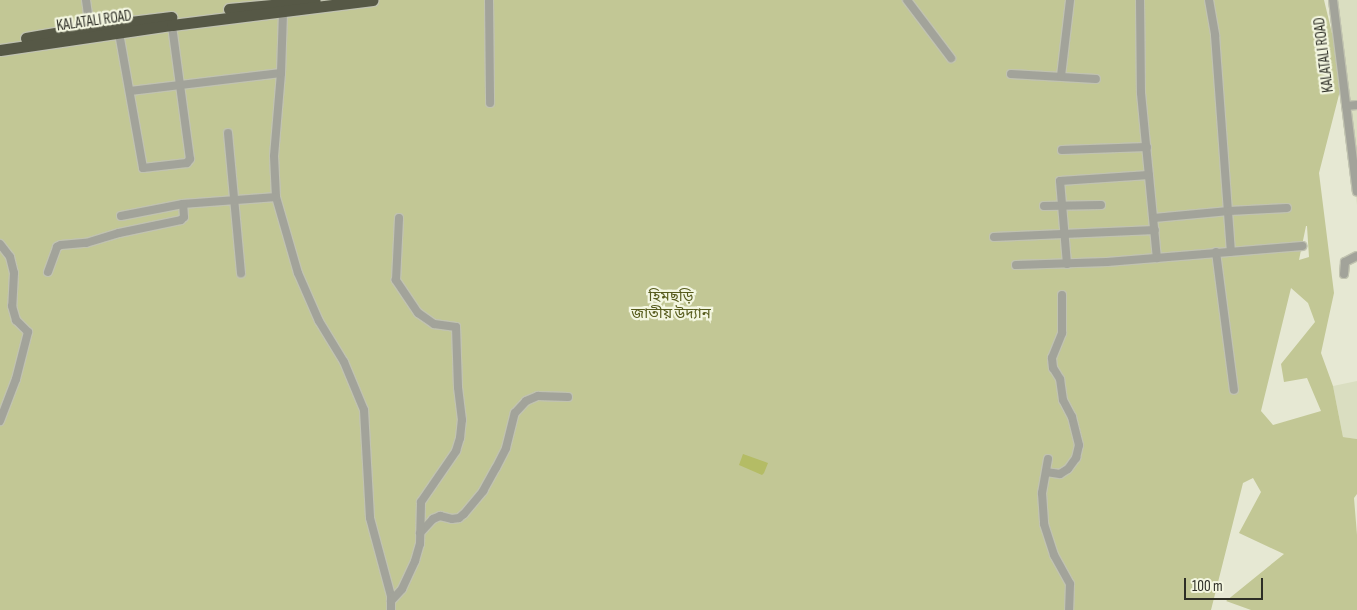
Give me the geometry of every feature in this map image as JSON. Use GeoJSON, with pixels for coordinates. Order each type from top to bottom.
{"type":"FeatureCollection","features":[{"type":"Feature","properties":{"kind":"highway","name":"KALATALI ROAD"},"geometry":{"type":"LineString","coordinates":[[0,50],[90,27],[319,0]]}},
{"type":"Feature","properties":{"kind":"highway","name":"KALATALI ROAD"},"geometry":{"type":"LineString","coordinates":[[0,43],[119,33],[372,0]]}},
{"type":"Feature","properties":{"kind":"street"},"geometry":{"type":"LineString","coordinates":[[86,0],[90,27]]}},
{"type":"Feature","properties":{"kind":"street"},"geometry":{"type":"LineString","coordinates":[[489,0],[490,103]]}},
{"type":"Feature","properties":{"kind":"street"},"geometry":{"type":"LineString","coordinates":[[907,0],[951,58]]}},
{"type":"Feature","properties":{"kind":"street"},"geometry":{"type":"LineString","coordinates":[[1062,76],[1070,0]]}},
{"type":"Feature","properties":{"kind":"street"},"geometry":{"type":"LineString","coordinates":[[1140,0],[1140,65],[1157,258]]}},
{"type":"Feature","properties":{"kind":"street"},"geometry":{"type":"LineString","coordinates":[[1209,0],[1215,35],[1232,250]]}},
{"type":"Feature","properties":{"kind":"street","name":"KALATALI ROAD"},"geometry":{"type":"LineString","coordinates":[[1333,0],[1357,192]]}},
{"type":"Feature","properties":{"kind":"street"},"geometry":{"type":"LineString","coordinates":[[283,12],[281,73],[274,156],[276,197],[298,273],[319,321],[344,362],[364,410],[370,518],[391,598],[391,610]]}},
{"type":"Feature","properties":{"kind":"street"},"geometry":{"type":"LineString","coordinates":[[119,33],[143,168],[187,163],[190,159],[172,25]]}},
{"type":"Feature","properties":{"kind":"street"},"geometry":{"type":"LineString","coordinates":[[130,91],[281,73]]}},
{"type":"Feature","properties":{"kind":"street"},"geometry":{"type":"LineString","coordinates":[[1011,74],[1096,79]]}},
{"type":"Feature","properties":{"kind":"street"},"geometry":{"type":"LineString","coordinates":[[1346,106],[1357,104]]}},
{"type":"Feature","properties":{"kind":"street"},"geometry":{"type":"LineString","coordinates":[[228,133],[240,273]]}},
{"type":"Feature","properties":{"kind":"street"},"geometry":{"type":"LineString","coordinates":[[1062,150],[1147,147]]}},
{"type":"Feature","properties":{"kind":"street"},"geometry":{"type":"LineString","coordinates":[[1067,264],[1060,180],[1149,175]]}},
{"type":"Feature","properties":{"kind":"street"},"geometry":{"type":"LineString","coordinates":[[121,216],[183,204],[276,197]]}},
{"type":"Feature","properties":{"kind":"street"},"geometry":{"type":"LineString","coordinates":[[48,272],[57,247],[86,243],[119,233],[181,220],[184,217],[183,204]]}},
{"type":"Feature","properties":{"kind":"street"},"geometry":{"type":"LineString","coordinates":[[1044,206],[1101,205]]}},
{"type":"Feature","properties":{"kind":"street"},"geometry":{"type":"LineString","coordinates":[[1154,218],[1287,208]]}},
{"type":"Feature","properties":{"kind":"street"},"geometry":{"type":"LineString","coordinates":[[391,598],[402,589],[415,561],[420,544],[421,502],[428,489],[447,467],[460,438],[462,420],[456,327],[453,325],[444,327],[434,324],[418,313],[406,298],[396,280],[399,218]]}},
{"type":"Feature","properties":{"kind":"street"},"geometry":{"type":"LineString","coordinates":[[994,238],[1155,230]]}},
{"type":"Feature","properties":{"kind":"street"},"geometry":{"type":"LineString","coordinates":[[0,244],[10,256],[14,273],[12,306],[16,320],[28,332],[16,380],[0,421]]}},
{"type":"Feature","properties":{"kind":"street"},"geometry":{"type":"LineString","coordinates":[[1016,265],[1067,264],[1302,246]]}},
{"type":"Feature","properties":{"kind":"street"},"geometry":{"type":"LineString","coordinates":[[1216,252],[1234,390]]}},
{"type":"Feature","properties":{"kind":"street"},"geometry":{"type":"LineString","coordinates":[[1344,274],[1345,262],[1357,256]]}},
{"type":"Feature","properties":{"kind":"street"},"geometry":{"type":"LineString","coordinates":[[1046,472],[1060,474],[1068,469],[1076,458],[1079,445],[1072,417],[1063,400],[1060,380],[1053,368],[1052,358],[1062,333],[1062,295]]}},
{"type":"Feature","properties":{"kind":"street"},"geometry":{"type":"LineString","coordinates":[[420,534],[433,519],[440,516],[459,518],[478,496],[506,448],[515,413],[526,401],[538,396],[568,397]]}},
{"type":"Feature","properties":{"kind":"street"},"geometry":{"type":"LineString","coordinates":[[1048,459],[1042,493],[1044,524],[1054,555],[1070,584],[1069,610]]}},
{"type":"Feature","properties":{"kind":"shaded area"},"geometry":{"type":"Polygon","coordinates":[[[1333,0],[1357,0],[1357,205],[1333,0]]]}},
{"type":"Feature","properties":{"kind":"shaded area"},"geometry":{"type":"Polygon","coordinates":[[[1357,381],[1357,439],[1343,437],[1333,386],[1357,381]]]}},
{"type":"Feature","properties":{"kind":"shaded area"},"geometry":{"type":"Polygon","coordinates":[[[743,454],[768,463],[762,475],[739,465],[743,454]]]}},
{"type":"Feature","properties":{"kind":"green space","name":"হিমছড়ি জাতীয় উদ্যান"},"geometry":{"type":"Polygon","coordinates":[[[0,0],[1324,0],[1343,79],[1319,173],[1334,293],[1321,353],[1333,386],[1343,437],[1357,439],[1357,494],[1354,498],[1357,535],[1357,610],[1251,610],[1226,601],[1284,554],[1239,533],[1261,492],[1253,478],[1243,483],[1211,610],[0,610],[0,0]],[[1306,226],[1299,260],[1309,257],[1306,226]],[[1291,288],[1261,411],[1273,425],[1321,411],[1307,378],[1284,382],[1281,364],[1315,322],[1308,303],[1291,288]]]}}]}
